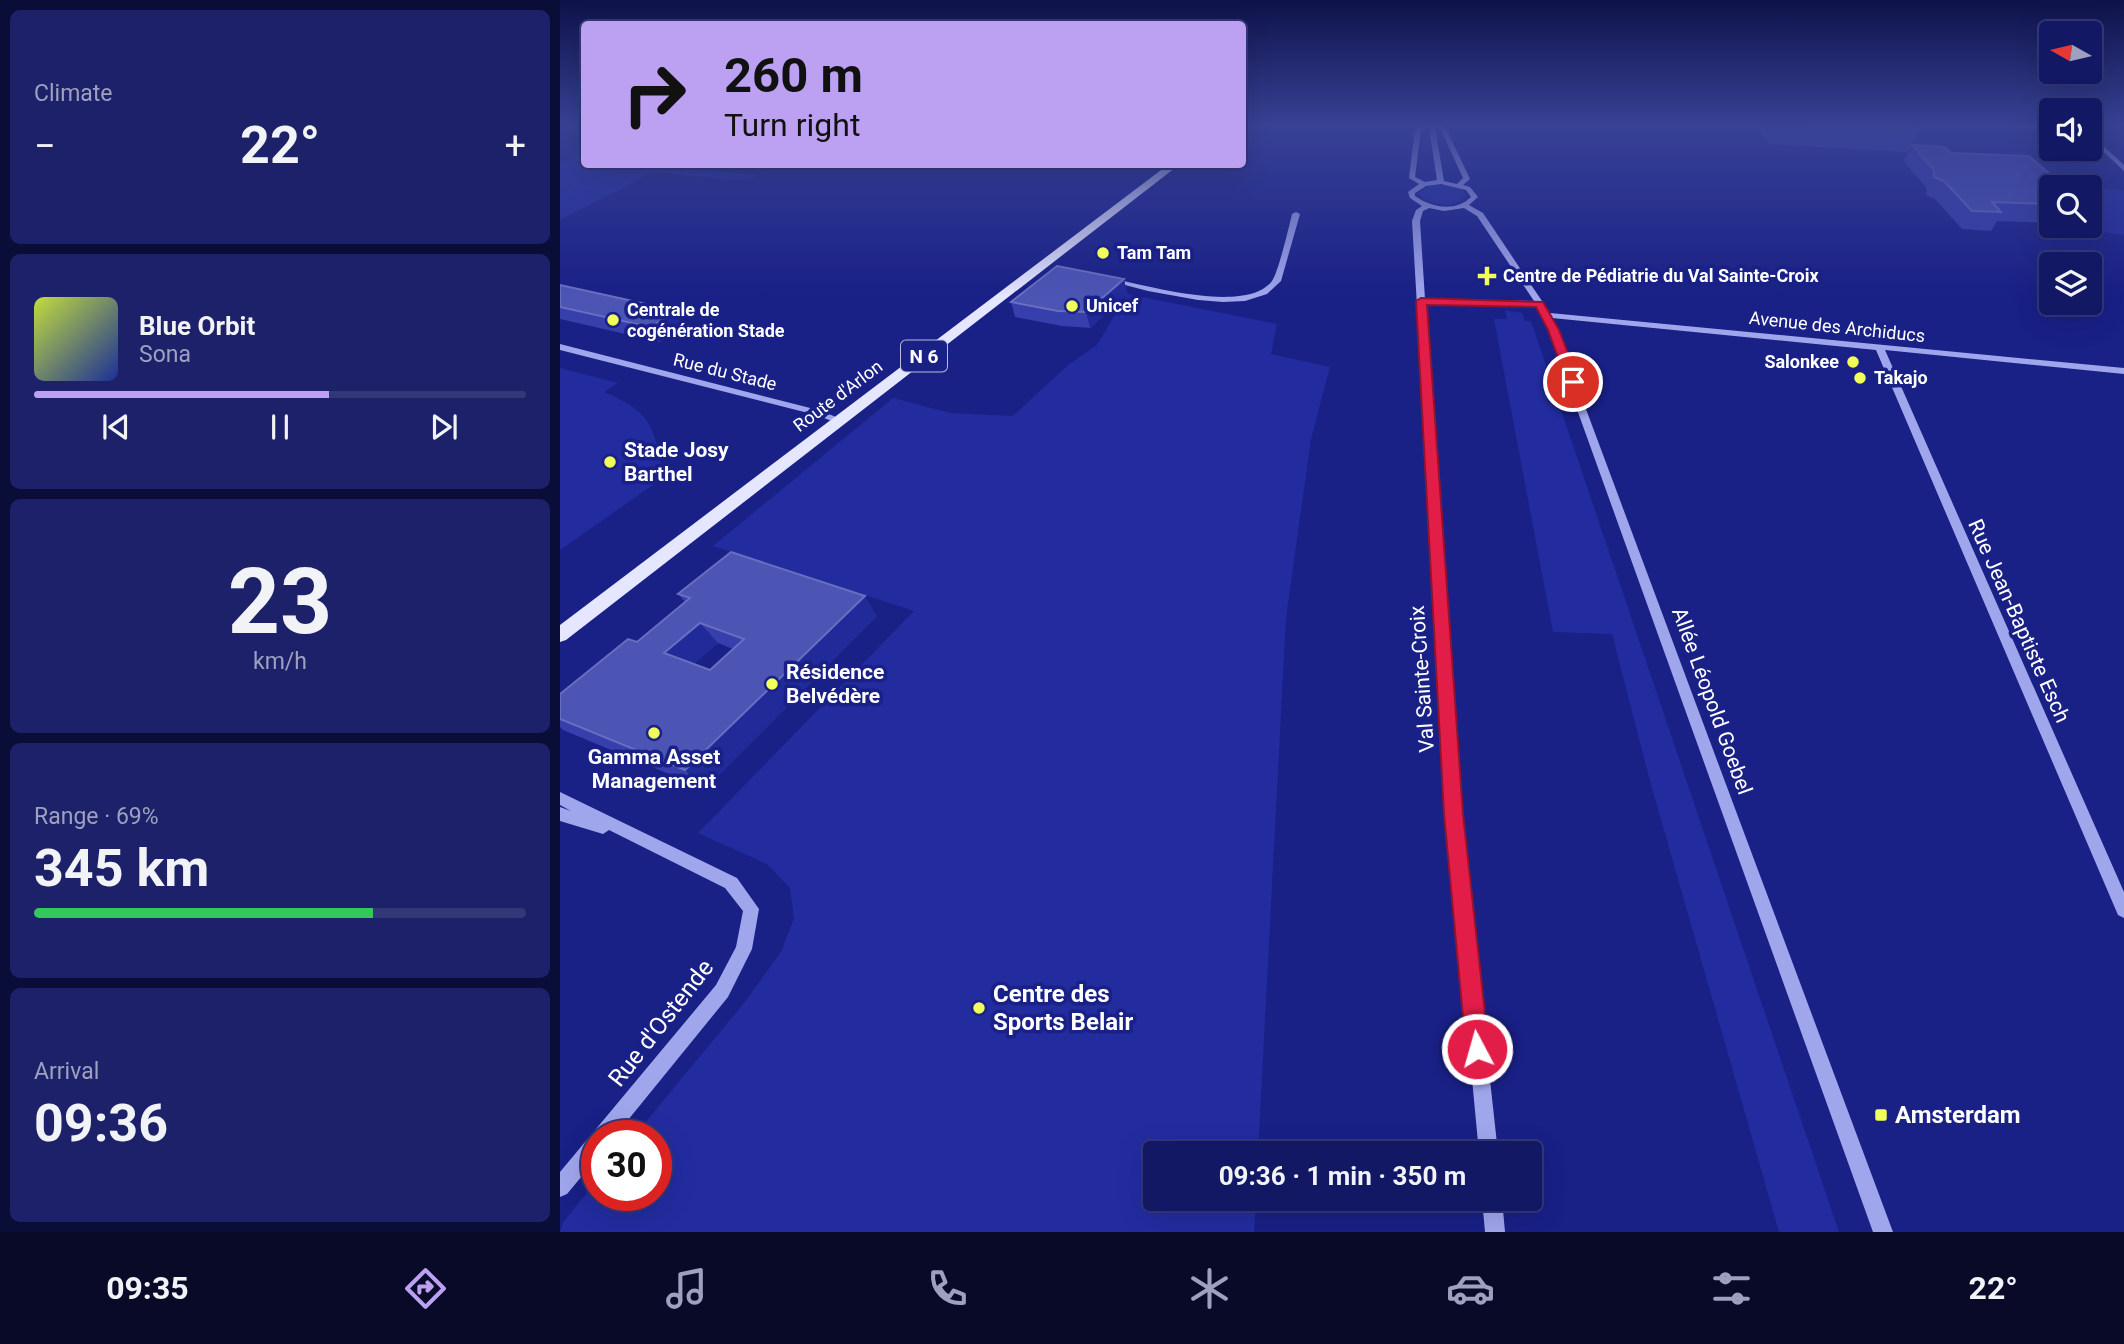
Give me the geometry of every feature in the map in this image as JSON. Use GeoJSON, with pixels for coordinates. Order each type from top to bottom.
{"type":"FeatureCollection","features":[{"type":"Feature","properties":{"kind":"main road","name":"Route d'Arlon"},"geometry":{"type":"LineString","coordinates":[[560,635],[1154,180]]}},
{"type":"Feature","properties":{"kind":"street"},"geometry":{"type":"LineString","coordinates":[[1417,180],[1424,184]]}},
{"type":"Feature","properties":{"kind":"street"},"geometry":{"type":"LineString","coordinates":[[1460,184],[1465,180]]}},
{"type":"Feature","properties":{"kind":"street"},"geometry":{"type":"LineString","coordinates":[[1441,182],[1460,184],[1468,188],[1475,197],[1464,205],[1446,208],[1427,206],[1412,197],[1411,192],[1424,184],[1441,182]]}},
{"type":"Feature","properties":{"kind":"street","name":"Allée Léopold Goebel"},"geometry":{"type":"LineString","coordinates":[[1464,205],[1479,215],[1543,309],[1883,1232]]}},
{"type":"Feature","properties":{"kind":"street","name":"Val Sainte-Croix"},"geometry":{"type":"LineString","coordinates":[[1427,206],[1416,215],[1421,301],[1454,814],[1487,1141]]}},
{"type":"Feature","properties":{"kind":"street"},"geometry":{"type":"LineString","coordinates":[[1097,278],[1220,300],[1250,298],[1273,287],[1277,281],[1296,214]]}},
{"type":"Feature","properties":{"kind":"street"},"geometry":{"type":"LineString","coordinates":[[1041,267],[1056,270]]}},
{"type":"Feature","properties":{"kind":"street"},"geometry":{"type":"LineString","coordinates":[[1421,301],[1543,309]]}},
{"type":"Feature","properties":{"kind":"street","name":"Avenue des Archiducs"},"geometry":{"type":"LineString","coordinates":[[1543,309],[2120,371]]}},
{"type":"Feature","properties":{"kind":"street","name":"Rue du Stade"},"geometry":{"type":"LineString","coordinates":[[560,347],[820,413],[840,421]]}},
{"type":"Feature","properties":{"kind":"street","name":"Rue Jean-Baptiste Esch"},"geometry":{"type":"LineString","coordinates":[[1879,347],[2124,910]]}},
{"type":"Feature","properties":{"kind":"street"},"geometry":{"type":"LineString","coordinates":[[2120,371],[2124,382]]}},
{"type":"Feature","properties":{"kind":"street","name":"Rue d'Ostende"},"geometry":{"type":"LineString","coordinates":[[560,798],[732,883],[751,909],[744,949],[722,991],[616,1120]]}},
{"type":"Feature","properties":{"kind":"street","name":"Rue d'Ostende"},"geometry":{"type":"LineString","coordinates":[[560,814],[634,836]]}},
{"type":"Feature","properties":{"kind":"street"},"geometry":{"type":"LineString","coordinates":[[560,1187],[581,1162]]}},
{"type":"Feature","properties":{"kind":"street"},"geometry":{"type":"LineString","coordinates":[[1493,1211],[1495,1232]]}},
{"type":"Feature","properties":{"kind":"shaded area"},"geometry":{"type":"Polygon","coordinates":[[[560,180],[637,180],[560,220],[560,180]]]}},
{"type":"Feature","properties":{"kind":"shaded area"},"geometry":{"type":"Polygon","coordinates":[[[1431,185],[1455,187],[1466,195],[1456,203],[1435,203],[1423,198],[1419,193],[1431,185]]]}},
{"type":"Feature","properties":{"kind":"shaded area"},"geometry":{"type":"Polygon","coordinates":[[[2102,189],[2124,190],[2124,235],[2104,232],[2102,189]]]}},
{"type":"Feature","properties":{"kind":"shaded area"},"geometry":{"type":"Polygon","coordinates":[[[1127,294],[1277,324],[1271,354],[1330,367],[1311,439],[1286,618],[1259,1141],[1143,1141],[1143,1211],[1255,1211],[1254,1232],[560,1232],[563,1222],[581,1200],[581,1211],[672,1211],[672,1120],[647,1120],[744,1003],[781,952],[794,918],[790,888],[767,864],[698,833],[914,611],[713,546],[893,398],[950,413],[1013,416],[1068,365],[1097,345],[1127,294]]]}},
{"type":"Feature","properties":{"kind":"shaded area"},"geometry":{"type":"Polygon","coordinates":[[[1505,310],[1522,313],[1525,321],[1531,321],[1839,1232],[1779,1232],[1650,781],[1612,634],[1553,632],[1494,319],[1507,319],[1505,310]]]}},
{"type":"Feature","properties":{"kind":"shaded area","name":"Stade Josy Barthel"},"geometry":{"type":"Polygon","coordinates":[[[560,368],[618,383],[604,392],[633,407],[649,424],[663,478],[560,550],[560,368]]]}},
{"type":"Feature","properties":{"kind":"building"},"geometry":{"type":"Polygon","coordinates":[[[1943,180],[2039,180],[2039,204],[1992,202],[2001,212],[1972,211],[1943,180]]]}},
{"type":"Feature","properties":{"kind":"building"},"geometry":{"type":"Polygon","coordinates":[[[1057,266],[1124,279],[1086,312],[1058,311],[1011,302],[1057,266]]]}},
{"type":"Feature","properties":{"kind":"building"},"geometry":{"type":"Polygon","coordinates":[[[560,285],[678,311],[650,327],[560,307],[560,285]]]}},
{"type":"Feature","properties":{"kind":"building","name":"Résidence Belvédère"},"geometry":{"type":"Polygon","coordinates":[[[731,552],[865,596],[685,770],[560,719],[560,694],[628,639],[637,642],[690,598],[678,594],[731,552]],[[700,623],[664,653],[710,670],[744,639],[700,623]]]}},
{"type":"Feature","properties":{"kind":"place","name":"Tam Tam"},"geometry":{"type":"Point","coordinates":[1103,253]}},
{"type":"Feature","properties":{"kind":"place","name":"Centre de Pédiatrie du Val Sainte-Croix"},"geometry":{"type":"Point","coordinates":[1487,276]}},
{"type":"Feature","properties":{"kind":"place","name":"Unicef"},"geometry":{"type":"Point","coordinates":[1072,306]}},
{"type":"Feature","properties":{"kind":"place","name":"Centrale de cogénération Stade"},"geometry":{"type":"Point","coordinates":[613,320]}},
{"type":"Feature","properties":{"kind":"place","name":"Salonkee"},"geometry":{"type":"Point","coordinates":[1853,362]}},
{"type":"Feature","properties":{"kind":"place","name":"Takajo"},"geometry":{"type":"Point","coordinates":[1860,378]}},
{"type":"Feature","properties":{"kind":"place","name":"Stade Josy Barthel"},"geometry":{"type":"Point","coordinates":[610,462]}},
{"type":"Feature","properties":{"kind":"place","name":"Résidence Belvédère"},"geometry":{"type":"Point","coordinates":[772,684]}},
{"type":"Feature","properties":{"kind":"place","name":"Gamma Asset Management"},"geometry":{"type":"Point","coordinates":[654,733]}},
{"type":"Feature","properties":{"kind":"place","name":"Centre des Sports Belair"},"geometry":{"type":"Point","coordinates":[979,1008]}},
{"type":"Feature","properties":{"kind":"place","name":"Amsterdam"},"geometry":{"type":"Point","coordinates":[1881,1115]}},
{"type":"Feature","properties":{"kind":"route"},"geometry":{"type":"LineString","coordinates":[[1477,1049],[1454,814],[1421,301],[1539,304],[1547,315],[1573,382]]}}]}
